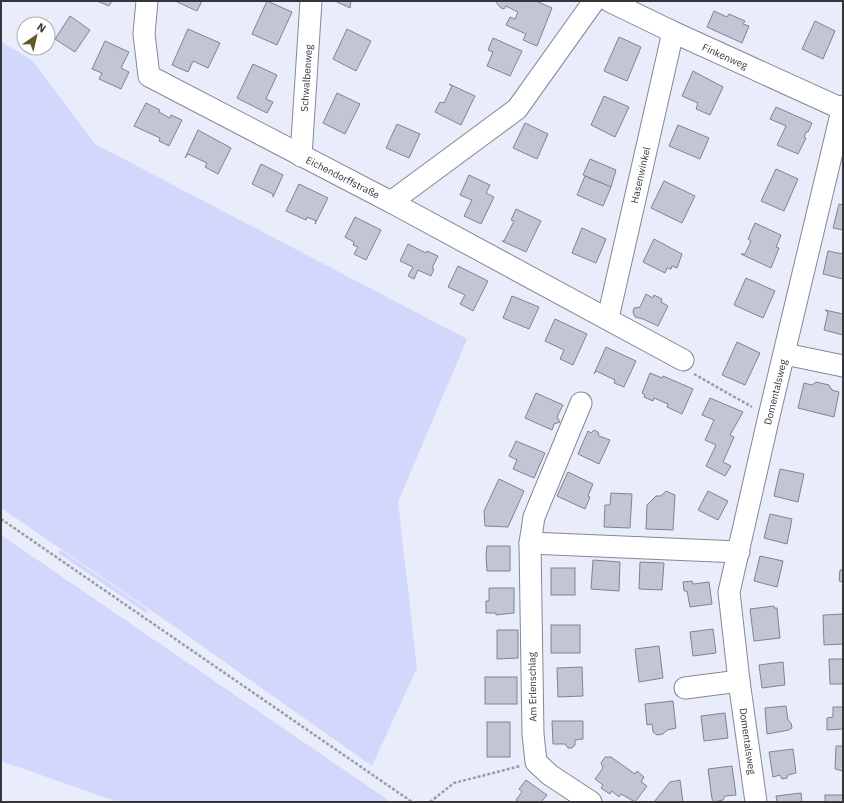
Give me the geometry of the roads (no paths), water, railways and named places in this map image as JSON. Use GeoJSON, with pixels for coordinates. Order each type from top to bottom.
{"type":"FeatureCollection","features":[{"type":"Feature","properties":{"kind":"street","name":"Eichendorffstraße"},"geometry":{"type":"LineString","coordinates":[[147,1],[144,34],[149,76],[391,202],[517,109],[594,1]]}},
{"type":"Feature","properties":{"kind":"street","name":"Schwalbenweg"},"geometry":{"type":"LineString","coordinates":[[301,156],[311,1]]}},
{"type":"Feature","properties":{"kind":"street","name":"Finkenweg"},"geometry":{"type":"LineString","coordinates":[[609,1],[673,32],[843,108]]}},
{"type":"Feature","properties":{"kind":"street","name":"Hasenwinkel"},"geometry":{"type":"LineString","coordinates":[[608,318],[673,32]]}},
{"type":"Feature","properties":{"kind":"street","name":"Domentalsweg"},"geometry":{"type":"LineString","coordinates":[[756,802],[739,680],[730,592],[768,416],[785,354],[843,108]]}},
{"type":"Feature","properties":{"kind":"street"},"geometry":{"type":"LineString","coordinates":[[391,202],[608,318],[683,360]]}},
{"type":"Feature","properties":{"kind":"street"},"geometry":{"type":"LineString","coordinates":[[785,354],[843,366]]}},
{"type":"Feature","properties":{"kind":"street","name":"Am Erlenschlag"},"geometry":{"type":"LineString","coordinates":[[581,403],[534,517],[530,543],[533,734],[536,762],[550,775],[592,802]]}},
{"type":"Feature","properties":{"kind":"street"},"geometry":{"type":"LineString","coordinates":[[530,543],[739,552]]}},
{"type":"Feature","properties":{"kind":"street"},"geometry":{"type":"LineString","coordinates":[[685,688],[739,680]]}}]}
